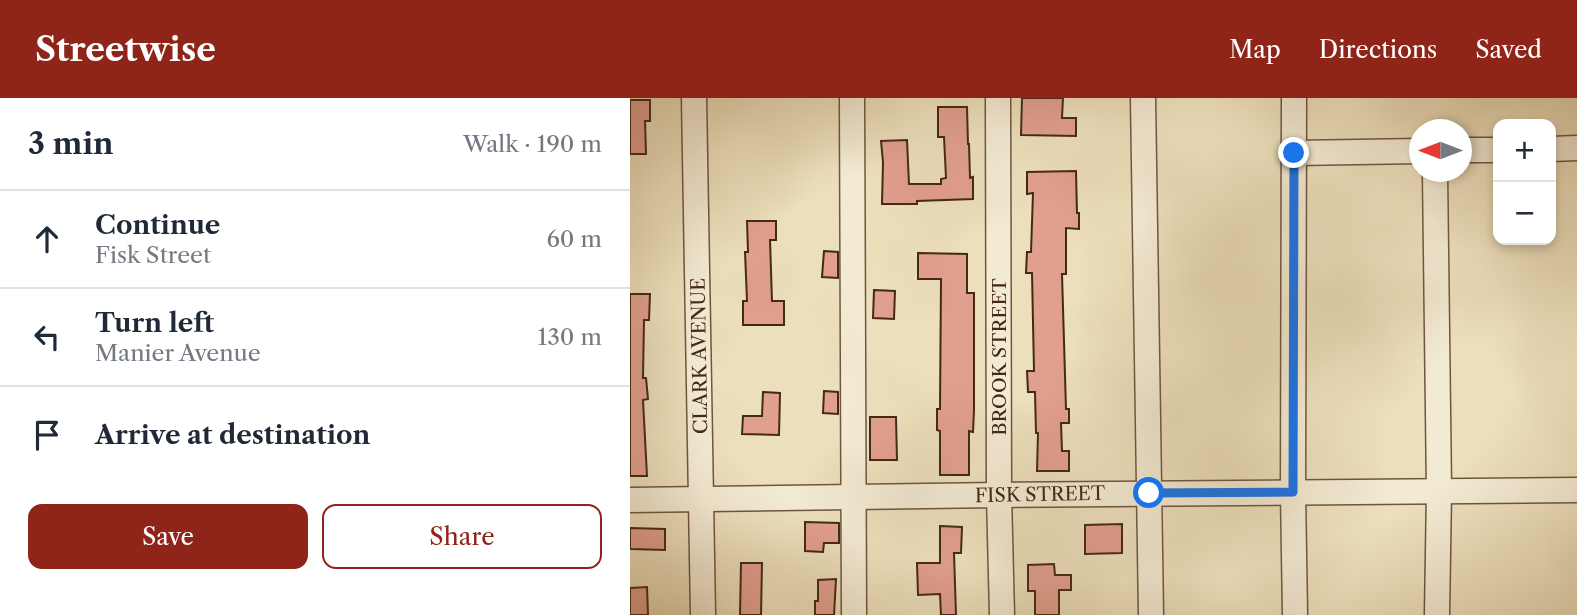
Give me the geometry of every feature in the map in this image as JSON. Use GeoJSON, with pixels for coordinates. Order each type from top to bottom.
{"type":"FeatureCollection","features":[{"type":"Feature","properties":{"kind":"street","name":"CLARK AVENUE"},"geometry":{"type":"LineString","coordinates":[[694,98],[703,615]]}},
{"type":"Feature","properties":{"kind":"street"},"geometry":{"type":"LineString","coordinates":[[852,98],[854,615]]}},
{"type":"Feature","properties":{"kind":"street","name":"BROOK STREET"},"geometry":{"type":"LineString","coordinates":[[998,98],[1002,615]]}},
{"type":"Feature","properties":{"kind":"street"},"geometry":{"type":"LineString","coordinates":[[1143,98],[1151,615]]}},
{"type":"Feature","properties":{"kind":"street"},"geometry":{"type":"LineString","coordinates":[[1294,98],[1295,615]]}},
{"type":"Feature","properties":{"kind":"street"},"geometry":{"type":"LineString","coordinates":[[1556,149],[1577,148]]}},
{"type":"Feature","properties":{"kind":"street"},"geometry":{"type":"LineString","coordinates":[[1472,150],[1493,150]]}},
{"type":"Feature","properties":{"kind":"street"},"geometry":{"type":"LineString","coordinates":[[1294,153],[1409,151]]}},
{"type":"Feature","properties":{"kind":"street"},"geometry":{"type":"LineString","coordinates":[[1435,182],[1439,491],[1437,615]]}},
{"type":"Feature","properties":{"kind":"street","name":"FISK STREET"},"geometry":{"type":"LineString","coordinates":[[630,500],[1577,490]]}},
{"type":"Feature","properties":{"kind":"building"},"geometry":{"type":"Polygon","coordinates":[[[1022,98],[1063,98],[1062,118],[1076,118],[1076,136],[1021,135],[1022,98]]]}},
{"type":"Feature","properties":{"kind":"building"},"geometry":{"type":"Polygon","coordinates":[[[630,100],[650,100],[650,121],[645,121],[646,154],[630,154],[630,100]]]}},
{"type":"Feature","properties":{"kind":"building"},"geometry":{"type":"Polygon","coordinates":[[[938,107],[967,107],[973,199],[882,204],[881,141],[907,140],[909,184],[941,184],[941,179],[946,178],[944,137],[938,137],[938,107]]]}},
{"type":"Feature","properties":{"kind":"building"},"geometry":{"type":"Polygon","coordinates":[[[1076,171],[1079,229],[1066,228],[1066,274],[1062,274],[1066,409],[1069,409],[1069,423],[1061,423],[1062,451],[1069,451],[1069,471],[1037,471],[1035,392],[1028,392],[1027,371],[1034,371],[1032,273],[1026,273],[1027,252],[1031,252],[1033,193],[1027,194],[1027,172],[1076,171]]]}},
{"type":"Feature","properties":{"kind":"building"},"geometry":{"type":"Polygon","coordinates":[[[747,221],[776,221],[776,240],[770,240],[772,301],[784,301],[784,325],[743,325],[743,301],[747,301],[747,221]]]}},
{"type":"Feature","properties":{"kind":"building"},"geometry":{"type":"Polygon","coordinates":[[[824,251],[838,252],[838,278],[822,277],[824,251]]]}},
{"type":"Feature","properties":{"kind":"building"},"geometry":{"type":"Polygon","coordinates":[[[918,253],[967,254],[967,293],[974,293],[974,410],[973,432],[969,431],[969,475],[940,475],[937,409],[940,409],[941,279],[918,279],[918,253]]]}},
{"type":"Feature","properties":{"kind":"building"},"geometry":{"type":"Polygon","coordinates":[[[874,290],[895,291],[894,319],[873,318],[874,290]]]}},
{"type":"Feature","properties":{"kind":"building"},"geometry":{"type":"Polygon","coordinates":[[[630,294],[650,294],[649,320],[644,320],[643,378],[646,378],[648,399],[643,400],[647,476],[630,476],[630,294]]]}},
{"type":"Feature","properties":{"kind":"building"},"geometry":{"type":"Polygon","coordinates":[[[824,391],[838,392],[838,414],[823,413],[824,391]]]}},
{"type":"Feature","properties":{"kind":"building"},"geometry":{"type":"Polygon","coordinates":[[[763,392],[780,393],[779,435],[742,434],[743,416],[762,416],[763,392]]]}},
{"type":"Feature","properties":{"kind":"building"},"geometry":{"type":"Polygon","coordinates":[[[870,417],[896,417],[897,460],[870,460],[870,417]]]}},
{"type":"Feature","properties":{"kind":"building"},"geometry":{"type":"Polygon","coordinates":[[[805,522],[839,523],[839,543],[824,543],[823,552],[805,551],[805,522]]]}},
{"type":"Feature","properties":{"kind":"building"},"geometry":{"type":"Polygon","coordinates":[[[1122,524],[1122,553],[1085,554],[1085,525],[1122,524]]]}},
{"type":"Feature","properties":{"kind":"building"},"geometry":{"type":"Polygon","coordinates":[[[940,526],[962,527],[961,553],[954,553],[956,615],[941,615],[940,594],[918,595],[917,563],[940,563],[940,526]]]}},
{"type":"Feature","properties":{"kind":"building"},"geometry":{"type":"Polygon","coordinates":[[[630,528],[665,529],[665,550],[630,549],[630,528]]]}},
{"type":"Feature","properties":{"kind":"building"},"geometry":{"type":"Polygon","coordinates":[[[741,563],[762,563],[761,615],[740,615],[741,563]]]}},
{"type":"Feature","properties":{"kind":"building"},"geometry":{"type":"Polygon","coordinates":[[[1054,564],[1055,575],[1071,575],[1071,590],[1059,590],[1059,615],[1035,615],[1035,591],[1028,591],[1028,565],[1054,564]]]}},
{"type":"Feature","properties":{"kind":"building"},"geometry":{"type":"Polygon","coordinates":[[[836,579],[834,615],[815,615],[818,580],[836,579]]]}},
{"type":"Feature","properties":{"kind":"building"},"geometry":{"type":"Polygon","coordinates":[[[647,587],[648,615],[630,615],[630,588],[647,587]]]}},
{"type":"Feature","properties":{"kind":"route"},"geometry":{"type":"LineString","coordinates":[[1149,493],[1293,492],[1294,153]]}}]}
